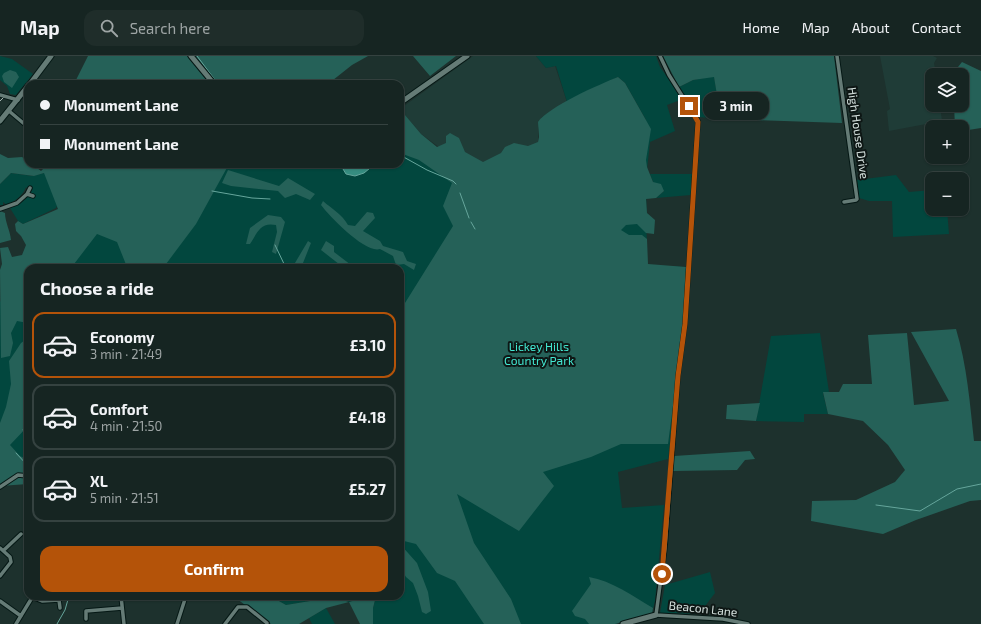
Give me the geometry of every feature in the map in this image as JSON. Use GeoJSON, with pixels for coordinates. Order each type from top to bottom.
{"type":"FeatureCollection","features":[{"type":"Feature","properties":{"kind":"main road"},"geometry":{"type":"LineString","coordinates":[[33,80],[51,56]]}},
{"type":"Feature","properties":{"kind":"main road"},"geometry":{"type":"LineString","coordinates":[[191,56],[211,80]]}},
{"type":"Feature","properties":{"kind":"main road"},"geometry":{"type":"LineString","coordinates":[[404,100],[467,56]]}},
{"type":"Feature","properties":{"kind":"main road"},"geometry":{"type":"LineString","coordinates":[[0,120],[24,92]]}},
{"type":"Feature","properties":{"kind":"main road"},"geometry":{"type":"LineString","coordinates":[[623,624],[656,615]]}},
{"type":"Feature","properties":{"kind":"street"},"geometry":{"type":"LineString","coordinates":[[656,615],[665,548],[678,376],[685,324],[698,122],[669,75],[660,56]]}},
{"type":"Feature","properties":{"kind":"street","name":"High House Drive"},"geometry":{"type":"LineString","coordinates":[[837,56],[857,199],[844,202]]}},
{"type":"Feature","properties":{"kind":"street"},"geometry":{"type":"LineString","coordinates":[[0,95],[18,100]]}},
{"type":"Feature","properties":{"kind":"street"},"geometry":{"type":"LineString","coordinates":[[9,111],[24,124]]}},
{"type":"Feature","properties":{"kind":"street"},"geometry":{"type":"LineString","coordinates":[[0,209],[17,203],[27,194],[30,188]]}},
{"type":"Feature","properties":{"kind":"street"},"geometry":{"type":"LineString","coordinates":[[27,194],[33,196]]}},
{"type":"Feature","properties":{"kind":"street"},"geometry":{"type":"LineString","coordinates":[[0,487],[18,475],[24,476]]}},
{"type":"Feature","properties":{"kind":"street"},"geometry":{"type":"LineString","coordinates":[[4,550],[21,534]]}},
{"type":"Feature","properties":{"kind":"street"},"geometry":{"type":"LineString","coordinates":[[0,548],[4,550],[11,562],[0,576]]}},
{"type":"Feature","properties":{"kind":"street"},"geometry":{"type":"LineString","coordinates":[[16,624],[31,600]]}},
{"type":"Feature","properties":{"kind":"street"},"geometry":{"type":"LineString","coordinates":[[40,600],[59,600],[60,608]]}},
{"type":"Feature","properties":{"kind":"street"},"geometry":{"type":"LineString","coordinates":[[121,600],[124,624]]}},
{"type":"Feature","properties":{"kind":"street"},"geometry":{"type":"LineString","coordinates":[[177,624],[185,600]]}},
{"type":"Feature","properties":{"kind":"street"},"geometry":{"type":"LineString","coordinates":[[0,601],[21,616]]}},
{"type":"Feature","properties":{"kind":"street"},"geometry":{"type":"LineString","coordinates":[[225,624],[238,607],[247,608],[267,623]]}},
{"type":"Feature","properties":{"kind":"street"},"geometry":{"type":"LineString","coordinates":[[86,619],[86,611],[122,608]]}},
{"type":"Feature","properties":{"kind":"street","name":"Beacon Lane"},"geometry":{"type":"LineString","coordinates":[[656,615],[723,619],[748,624]]}},
{"type":"Feature","properties":{"kind":"shaded area"},"geometry":{"type":"Polygon","coordinates":[[[473,56],[536,56],[546,68],[555,66],[567,102],[542,117],[538,129],[538,143],[476,174],[421,134],[404,114],[404,106],[473,56]]]}},
{"type":"Feature","properties":{"kind":"shaded area"},"geometry":{"type":"Polygon","coordinates":[[[880,56],[933,56],[937,58],[934,63],[935,68],[925,68],[925,112],[941,112],[942,120],[925,120],[925,124],[889,131],[887,111],[890,109],[880,56]]]}},
{"type":"Feature","properties":{"kind":"shaded area"},"geometry":{"type":"Polygon","coordinates":[[[370,168],[364,173],[355,176],[346,174],[343,169],[370,168]]]}},
{"type":"Feature","properties":{"kind":"green space"},"geometry":{"type":"Polygon","coordinates":[[[0,56],[12,59],[33,74],[28,80],[24,80],[24,85],[16,95],[10,94],[7,86],[0,80],[0,56]]]}},
{"type":"Feature","properties":{"kind":"green space"},"geometry":{"type":"Polygon","coordinates":[[[88,56],[187,56],[207,80],[76,80],[88,56]]]}},
{"type":"Feature","properties":{"kind":"green space"},"geometry":{"type":"Polygon","coordinates":[[[193,56],[368,56],[352,65],[333,80],[213,80],[193,56]]]}},
{"type":"Feature","properties":{"kind":"green space"},"geometry":{"type":"Polygon","coordinates":[[[413,56],[456,56],[430,76],[413,56]]]}},
{"type":"Feature","properties":{"kind":"green space","name":"Lickey Hills Country Park"},"geometry":{"type":"Polygon","coordinates":[[[536,56],[656,56],[660,67],[683,99],[667,105],[675,131],[650,142],[646,179],[647,265],[686,267],[684,322],[668,459],[618,472],[622,508],[664,505],[655,601],[652,613],[615,624],[373,624],[373,608],[375,600],[404,600],[404,264],[24,264],[24,471],[0,483],[0,302],[58,209],[56,206],[56,208],[23,224],[18,221],[10,208],[25,197],[31,196],[26,187],[23,193],[16,199],[7,205],[3,202],[3,205],[0,205],[0,184],[11,173],[33,176],[44,173],[46,168],[404,168],[404,147],[476,174],[646,120],[625,83],[618,77],[567,102],[556,66],[546,68],[536,56]]]}},
{"type":"Feature","properties":{"kind":"green space"},"geometry":{"type":"Polygon","coordinates":[[[663,56],[834,56],[842,123],[721,119],[714,77],[693,80],[679,87],[663,56]]]}},
{"type":"Feature","properties":{"kind":"green space"},"geometry":{"type":"Polygon","coordinates":[[[962,62],[981,71],[981,128],[969,130],[969,120],[955,120],[954,112],[969,112],[969,68],[953,68],[958,67],[962,62]]]}},
{"type":"Feature","properties":{"kind":"green space"},"geometry":{"type":"Polygon","coordinates":[[[10,70],[16,72],[19,77],[12,88],[4,82],[2,76],[10,70]]]}},
{"type":"Feature","properties":{"kind":"green space"},"geometry":{"type":"Polygon","coordinates":[[[714,76],[721,119],[699,117],[679,87],[693,80],[714,76]]]}},
{"type":"Feature","properties":{"kind":"green space","name":"Lickey Hills Country Park"},"geometry":{"type":"Polygon","coordinates":[[[618,77],[625,83],[651,129],[646,160],[647,167],[653,182],[661,184],[664,191],[656,198],[646,199],[647,213],[655,220],[654,234],[646,233],[637,224],[626,225],[621,230],[629,235],[642,235],[647,239],[648,264],[686,267],[684,322],[668,444],[621,444],[591,457],[543,472],[554,486],[519,531],[457,494],[474,543],[511,599],[521,624],[484,624],[455,581],[437,573],[416,544],[404,541],[404,305],[453,226],[443,206],[452,183],[419,160],[404,154],[404,114],[421,134],[437,147],[446,143],[446,136],[450,133],[459,138],[465,152],[483,162],[501,153],[505,147],[514,143],[528,146],[538,142],[538,122],[544,116],[575,96],[618,77]]]}},
{"type":"Feature","properties":{"kind":"green space"},"geometry":{"type":"Polygon","coordinates":[[[0,154],[8,158],[22,157],[24,158],[24,168],[37,168],[41,171],[44,168],[227,168],[196,224],[166,264],[126,264],[117,242],[97,234],[74,264],[24,264],[24,322],[17,321],[11,333],[13,343],[10,356],[1,358],[0,270],[2,264],[0,248],[8,247],[12,257],[22,255],[26,245],[16,231],[15,224],[18,221],[23,224],[58,209],[44,173],[34,176],[11,173],[0,184],[0,154]]]}},
{"type":"Feature","properties":{"kind":"green space"},"geometry":{"type":"Polygon","coordinates":[[[228,170],[279,186],[288,178],[315,194],[310,200],[296,194],[285,198],[278,191],[231,186],[222,183],[228,170]]]}},
{"type":"Feature","properties":{"kind":"green space"},"geometry":{"type":"Polygon","coordinates":[[[650,174],[692,174],[691,195],[656,198],[664,191],[653,182],[650,174]]]}},
{"type":"Feature","properties":{"kind":"green space"},"geometry":{"type":"Polygon","coordinates":[[[896,175],[909,192],[925,191],[925,216],[948,216],[949,234],[893,237],[892,201],[869,201],[859,198],[857,180],[896,175]]]}},
{"type":"Feature","properties":{"kind":"green space"},"geometry":{"type":"Polygon","coordinates":[[[323,201],[340,215],[348,225],[355,226],[367,212],[373,213],[375,218],[363,231],[380,241],[383,246],[403,252],[407,261],[416,264],[414,270],[404,264],[396,264],[393,256],[380,249],[374,249],[366,246],[340,226],[321,205],[323,201]]]}},
{"type":"Feature","properties":{"kind":"green space"},"geometry":{"type":"Polygon","coordinates":[[[0,211],[5,213],[11,240],[0,243],[0,211]]]}},
{"type":"Feature","properties":{"kind":"green space"},"geometry":{"type":"Polygon","coordinates":[[[268,215],[281,217],[285,222],[276,254],[272,252],[277,232],[276,225],[266,225],[260,229],[250,244],[246,244],[250,228],[268,215]]]}},
{"type":"Feature","properties":{"kind":"green space"},"geometry":{"type":"Polygon","coordinates":[[[308,241],[311,243],[303,264],[294,264],[308,241]]]}},
{"type":"Feature","properties":{"kind":"green space"},"geometry":{"type":"Polygon","coordinates":[[[326,241],[334,246],[334,252],[350,264],[339,264],[321,250],[326,241]]]}},
{"type":"Feature","properties":{"kind":"green space"},"geometry":{"type":"Polygon","coordinates":[[[956,329],[965,371],[974,441],[981,441],[981,500],[970,501],[916,520],[883,534],[811,521],[812,501],[856,500],[895,482],[905,470],[888,445],[863,421],[828,414],[823,392],[839,392],[843,384],[872,384],[868,335],[907,333],[914,405],[949,401],[911,332],[956,329]]]}},
{"type":"Feature","properties":{"kind":"green space"},"geometry":{"type":"Polygon","coordinates":[[[820,333],[829,392],[823,393],[828,414],[804,414],[804,422],[756,421],[771,336],[820,333]]]}},
{"type":"Feature","properties":{"kind":"green space"},"geometry":{"type":"Polygon","coordinates":[[[24,341],[24,430],[10,445],[20,456],[24,458],[24,484],[0,486],[0,423],[6,407],[11,384],[9,361],[24,341]]]}},
{"type":"Feature","properties":{"kind":"green space"},"geometry":{"type":"Polygon","coordinates":[[[760,403],[756,421],[726,419],[727,405],[760,403]]]}},
{"type":"Feature","properties":{"kind":"green space"},"geometry":{"type":"Polygon","coordinates":[[[750,451],[755,459],[745,460],[737,470],[673,471],[674,456],[750,451]]]}},
{"type":"Feature","properties":{"kind":"green space"},"geometry":{"type":"Polygon","coordinates":[[[404,548],[417,563],[428,592],[431,611],[426,614],[422,612],[413,583],[404,574],[404,548]]]}},
{"type":"Feature","properties":{"kind":"green space"},"geometry":{"type":"Polygon","coordinates":[[[710,572],[715,593],[699,614],[660,613],[665,585],[710,572]]]}},
{"type":"Feature","properties":{"kind":"green space"},"geometry":{"type":"Polygon","coordinates":[[[589,577],[614,585],[630,594],[653,608],[652,613],[615,624],[589,624],[585,619],[575,616],[572,611],[591,584],[589,577]]]}},
{"type":"Feature","properties":{"kind":"green space"},"geometry":{"type":"Polygon","coordinates":[[[238,600],[277,600],[286,605],[316,600],[343,600],[349,602],[326,608],[299,624],[271,624],[238,600]]]}},
{"type":"Feature","properties":{"kind":"green space"},"geometry":{"type":"Polygon","coordinates":[[[277,600],[316,600],[286,605],[277,600]]]}},
{"type":"Feature","properties":{"kind":"green space"},"geometry":{"type":"Polygon","coordinates":[[[343,600],[356,600],[349,602],[343,600]]]}},
{"type":"Feature","properties":{"kind":"green space"},"geometry":{"type":"Polygon","coordinates":[[[356,600],[375,600],[373,608],[373,624],[360,624],[349,602],[356,600]]]}},
{"type":"Feature","properties":{"kind":"green space"},"geometry":{"type":"Polygon","coordinates":[[[326,608],[335,624],[312,624],[309,618],[326,608]]]}},
{"type":"Feature","properties":{"kind":"waterway"},"geometry":{"type":"LineString","coordinates":[[197,56],[215,80]]}},
{"type":"Feature","properties":{"kind":"waterway"},"geometry":{"type":"LineString","coordinates":[[404,157],[427,170],[453,181],[456,184]]}},
{"type":"Feature","properties":{"kind":"waterway"},"geometry":{"type":"LineString","coordinates":[[212,191],[252,198],[270,199]]}},
{"type":"Feature","properties":{"kind":"waterway"},"geometry":{"type":"LineString","coordinates":[[460,193],[469,218]]}},
{"type":"Feature","properties":{"kind":"waterway"},"geometry":{"type":"LineString","coordinates":[[471,222],[475,229]]}},
{"type":"Feature","properties":{"kind":"waterway"},"geometry":{"type":"LineString","coordinates":[[275,245],[284,264]]}},
{"type":"Feature","properties":{"kind":"waterway"},"geometry":{"type":"LineString","coordinates":[[16,453],[24,462]]}},
{"type":"Feature","properties":{"kind":"waterway"},"geometry":{"type":"LineString","coordinates":[[876,505],[920,511],[957,489],[981,484]]}},
{"type":"Feature","properties":{"kind":"waterway"},"geometry":{"type":"LineString","coordinates":[[57,624],[65,610],[68,600]]}},
{"type":"Feature","properties":{"kind":"tram line"},"geometry":{"type":"LineString","coordinates":[[0,101],[3,98]]}},
{"type":"Feature","properties":{"kind":"route"},"geometry":{"type":"LineString","coordinates":[[662,574],[678,376],[685,324],[695,175],[698,122],[696,115],[689,106]]}}]}
